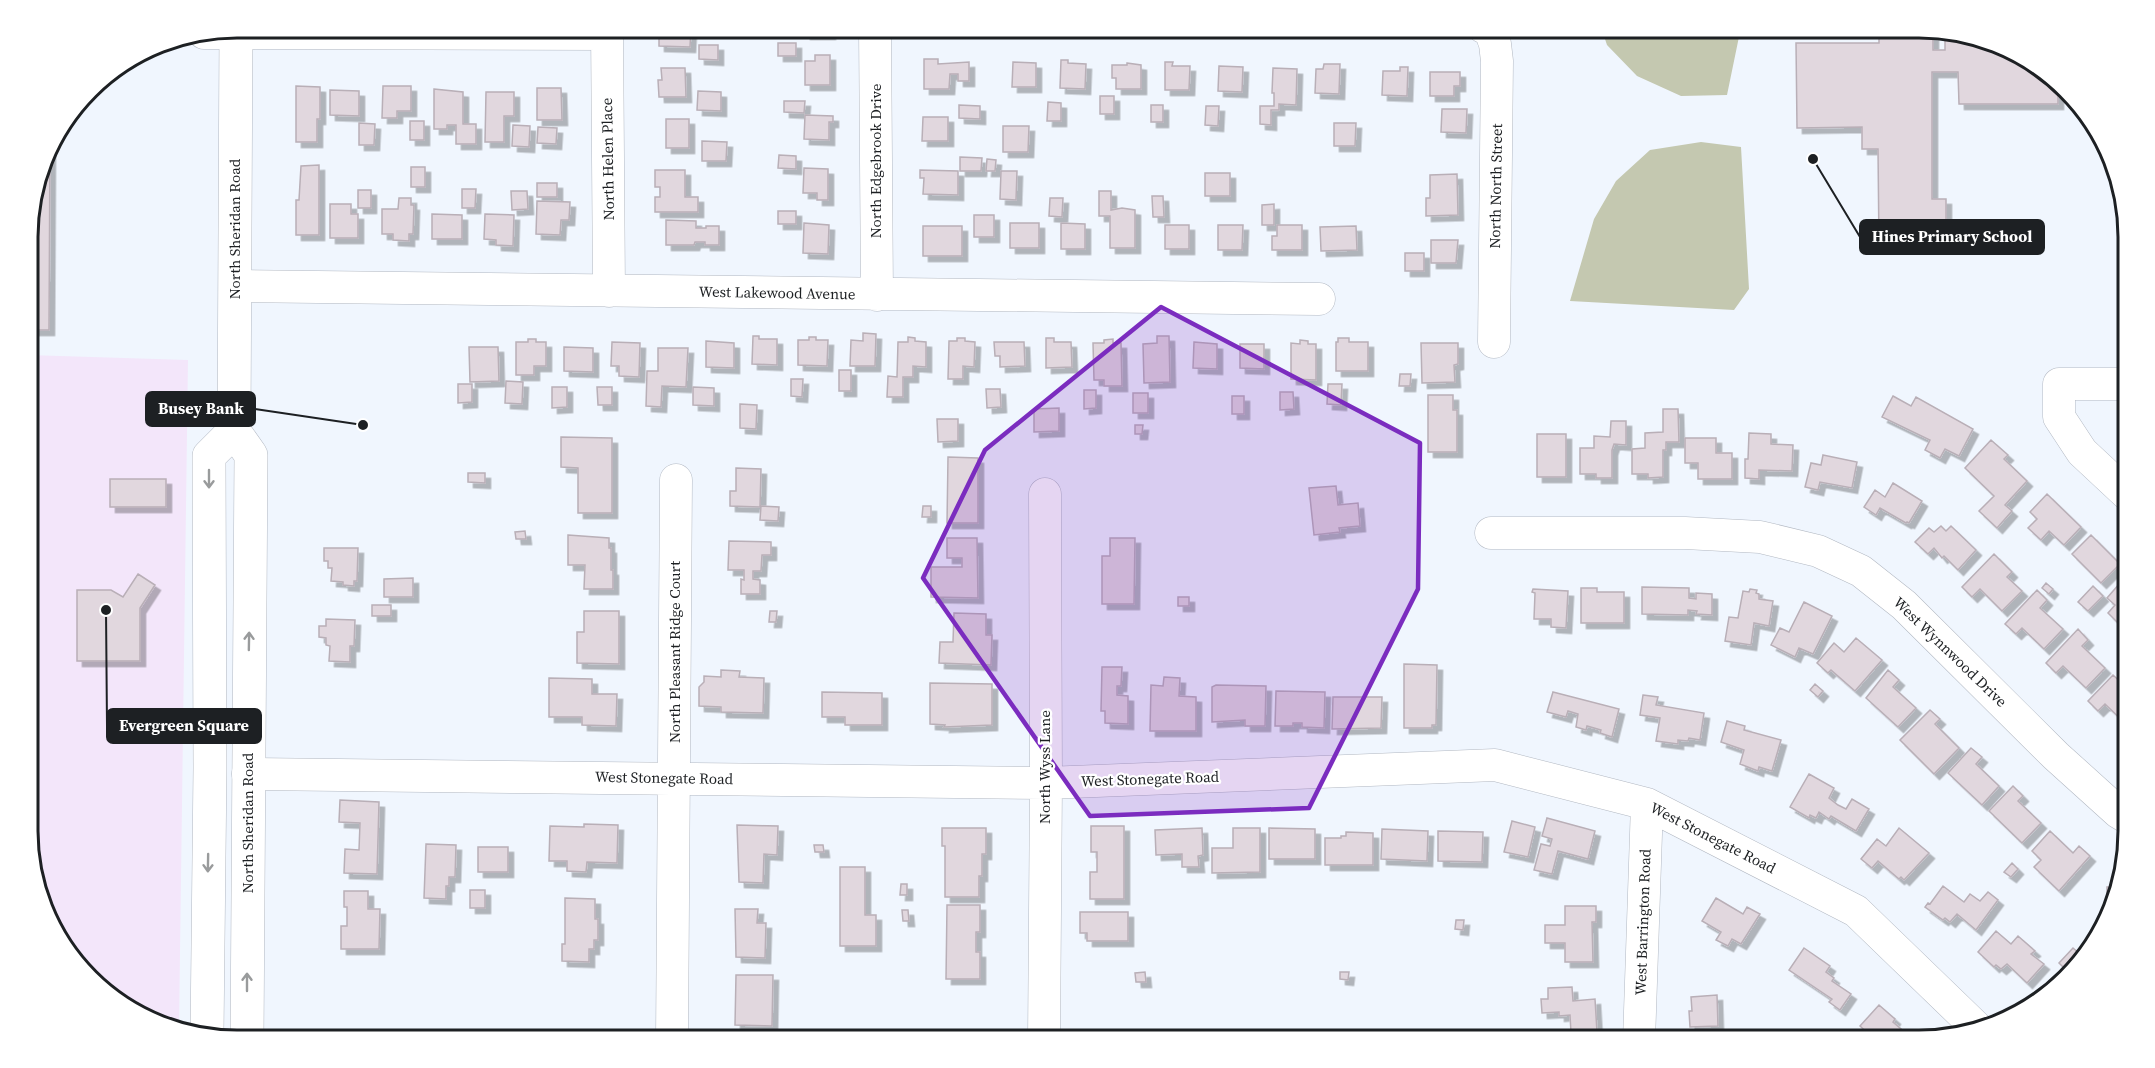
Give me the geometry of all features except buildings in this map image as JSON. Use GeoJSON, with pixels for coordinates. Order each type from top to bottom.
{"type":"FeatureCollection","features":[{"type":"Feature","properties":{"kind":"main road","name":"North Sheridan Road"},"geometry":{"type":"LineString","coordinates":[[236,38],[234,431],[251,455],[247,1030]]}},
{"type":"Feature","properties":{"kind":"main road"},"geometry":{"type":"LineString","coordinates":[[207,1028],[210,768],[209,456],[234,431]]}},
{"type":"Feature","properties":{"kind":"main road"},"geometry":{"type":"LineString","coordinates":[[210,768],[222,756],[233,734],[249,686]]}},
{"type":"Feature","properties":{"kind":"main road"},"geometry":{"type":"LineString","coordinates":[[210,768],[221,782],[228,800],[229,831],[235,848],[248,867]]}},
{"type":"Feature","properties":{"kind":"street","name":"North Helen Place"},"geometry":{"type":"LineString","coordinates":[[607,38],[609,291]]}},
{"type":"Feature","properties":{"kind":"street","name":"North Edgebrook Drive"},"geometry":{"type":"LineString","coordinates":[[874,38],[877,295]]}},
{"type":"Feature","properties":{"kind":"street","name":"North North Street"},"geometry":{"type":"LineString","coordinates":[[1491,38],[1495,44],[1497,61],[1494,342]]}},
{"type":"Feature","properties":{"kind":"street","name":"West Lakewood Avenue"},"geometry":{"type":"LineString","coordinates":[[235,286],[1319,299]]}},
{"type":"Feature","properties":{"kind":"street"},"geometry":{"type":"LineString","coordinates":[[2118,384],[2059,384],[2059,417],[2082,452],[2118,486]]}},
{"type":"Feature","properties":{"kind":"street","name":"North Pleasant Ridge Court"},"geometry":{"type":"LineString","coordinates":[[672,1030],[676,480]]}},
{"type":"Feature","properties":{"kind":"street","name":"North Wyss Lane"},"geometry":{"type":"LineString","coordinates":[[1044,1030],[1045,494]]}},
{"type":"Feature","properties":{"kind":"street","name":"West Wynnwood Drive"},"geometry":{"type":"LineString","coordinates":[[1491,533],[1685,533],[1760,537],[1818,551],[1861,571],[1904,605],[2056,756],[2118,812]]}},
{"type":"Feature","properties":{"kind":"street","name":"West Stonegate Road"},"geometry":{"type":"LineString","coordinates":[[248,774],[1046,783],[1496,765],[1647,804],[1856,911],[1972,1023]]}},
{"type":"Feature","properties":{"kind":"street","name":"West Barrington Road"},"geometry":{"type":"LineString","coordinates":[[1639,1030],[1647,804]]}},
{"type":"Feature","properties":{"kind":"highlighted area"},"geometry":{"type":"Polygon","coordinates":[[[1161,307],[1420,443],[1418,589],[1309,808],[1090,816],[923,578],[985,450],[1161,307]]]}},
{"type":"Feature","properties":{"kind":"shaded area"},"geometry":{"type":"Polygon","coordinates":[[[38,355],[188,360],[179,1022],[148,1010],[126,997],[96,972],[64,931],[44,883],[39,858],[38,832],[38,355]]]}},
{"type":"Feature","properties":{"kind":"green space"},"geometry":{"type":"Polygon","coordinates":[[[1605,38],[1739,38],[1727,95],[1681,96],[1637,76],[1607,45],[1605,38]]]}},
{"type":"Feature","properties":{"kind":"green space"},"geometry":{"type":"Polygon","coordinates":[[[1701,142],[1741,147],[1749,289],[1734,310],[1570,301],[1594,219],[1616,181],[1650,150],[1701,142]]]}},
{"type":"Feature","properties":{"kind":"place","name":"Hines Primary School"},"geometry":{"type":"Point","coordinates":[1813,159]}},
{"type":"Feature","properties":{"kind":"place","name":"Busey Bank"},"geometry":{"type":"Point","coordinates":[363,425]}},
{"type":"Feature","properties":{"kind":"place","name":"Evergreen Square"},"geometry":{"type":"Point","coordinates":[106,610]}}]}
